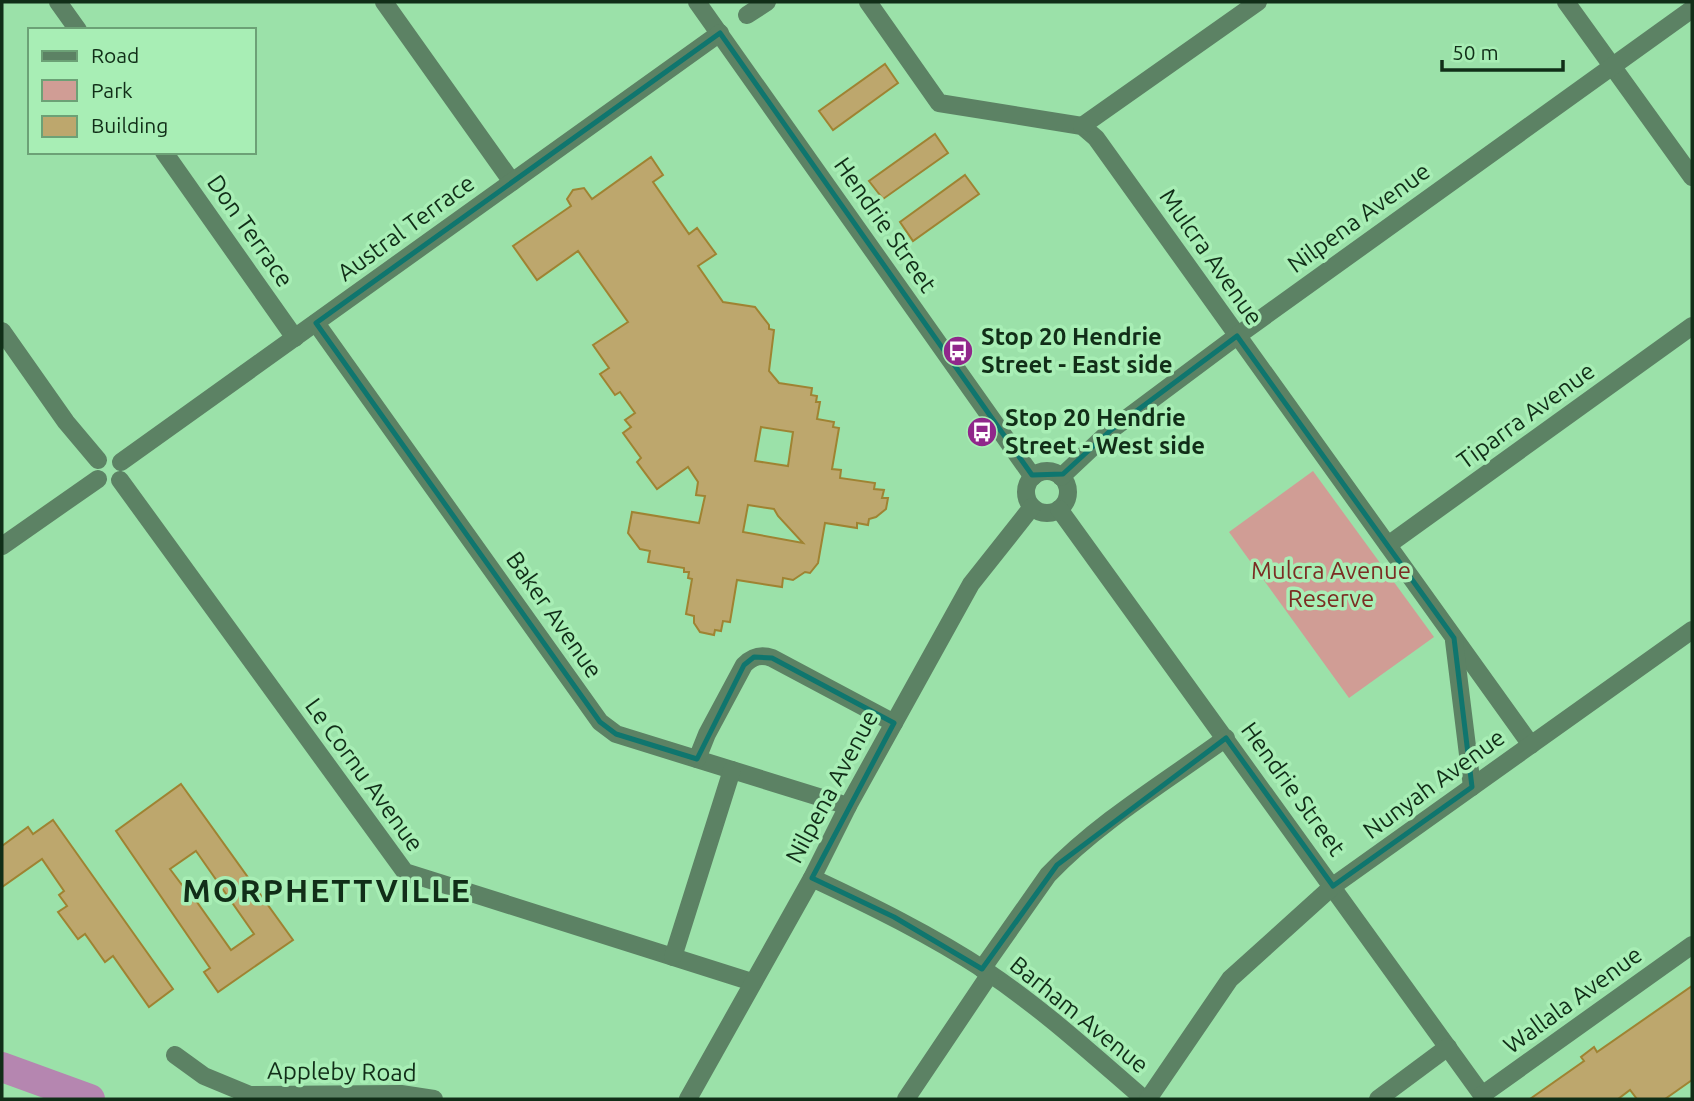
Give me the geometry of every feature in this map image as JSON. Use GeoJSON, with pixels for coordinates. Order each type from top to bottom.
{"type":"FeatureCollection","features":[{"type":"Feature","properties":{"kind":"street"},"geometry":{"type":"LineString","coordinates":[[58,2],[77,28]]}},
{"type":"Feature","properties":{"kind":"street"},"geometry":{"type":"LineString","coordinates":[[384,2],[512,181]]}},
{"type":"Feature","properties":{"kind":"street","name":"Hendrie Street"},"geometry":{"type":"LineString","coordinates":[[697,2],[1033,477]]}},
{"type":"Feature","properties":{"kind":"street"},"geometry":{"type":"LineString","coordinates":[[747,15],[767,2]]}},
{"type":"Feature","properties":{"kind":"street"},"geometry":{"type":"LineString","coordinates":[[868,2],[939,103],[1082,126],[1258,2]]}},
{"type":"Feature","properties":{"kind":"street"},"geometry":{"type":"LineString","coordinates":[[1566,2],[1692,177]]}},
{"type":"Feature","properties":{"kind":"street","name":"Nilpena Avenue"},"geometry":{"type":"LineString","coordinates":[[1061,477],[1111,430],[1237,336],[1692,9]]}},
{"type":"Feature","properties":{"kind":"street","name":"Austral Terrace"},"geometry":{"type":"LineString","coordinates":[[121,471],[295,338],[720,33]]}},
{"type":"Feature","properties":{"kind":"street","name":"Mulcra Avenue"},"geometry":{"type":"LineString","coordinates":[[1082,126],[1096,138],[1531,745]]}},
{"type":"Feature","properties":{"kind":"street","name":"Don Terrace"},"geometry":{"type":"LineString","coordinates":[[165,154],[295,338]]}},
{"type":"Feature","properties":{"kind":"street","name":"Baker Avenue"},"geometry":{"type":"LineString","coordinates":[[316,323],[600,722],[616,734],[848,806]]}},
{"type":"Feature","properties":{"kind":"street","name":"Tiparra Avenue"},"geometry":{"type":"LineString","coordinates":[[1388,545],[1692,326]]}},
{"type":"Feature","properties":{"kind":"street"},"geometry":{"type":"LineString","coordinates":[[2,331],[66,422],[98,460]]}},
{"type":"Feature","properties":{"kind":"street"},"geometry":{"type":"LineString","coordinates":[[108,455],[116,457],[121,471],[108,485],[97,479],[94,469],[98,460],[108,455]]}},
{"type":"Feature","properties":{"kind":"street","name":"Le Cornu Avenue"},"geometry":{"type":"LineString","coordinates":[[121,471],[405,873],[752,982]]}},
{"type":"Feature","properties":{"kind":"street"},"geometry":{"type":"LineString","coordinates":[[1046,472],[1061,477],[1068,494],[1059,509],[1048,513],[1032,507],[1027,489],[1033,477],[1046,472]]}},
{"type":"Feature","properties":{"kind":"street"},"geometry":{"type":"LineString","coordinates":[[2,546],[97,479]]}},
{"type":"Feature","properties":{"kind":"street","name":"Nilpena Avenue"},"geometry":{"type":"LineString","coordinates":[[688,1099],[812,878],[848,806],[971,584],[1032,507]]}},
{"type":"Feature","properties":{"kind":"street","name":"Hendrie Street"},"geometry":{"type":"LineString","coordinates":[[1059,509],[1484,1097]]}},
{"type":"Feature","properties":{"kind":"street","name":"Nunyah Avenue"},"geometry":{"type":"LineString","coordinates":[[1146,1099],[1230,979],[1333,886],[1692,630]]}},
{"type":"Feature","properties":{"kind":"street","name":"Mulcra Avenue"},"geometry":{"type":"LineString","coordinates":[[1454,638],[1472,787]]}},
{"type":"Feature","properties":{"kind":"street"},"geometry":{"type":"LineString","coordinates":[[697,759],[707,734],[744,665],[754,657],[772,658],[894,723]]}},
{"type":"Feature","properties":{"kind":"street","name":"Barham Avenue"},"geometry":{"type":"LineString","coordinates":[[986,972],[1048,875],[1099,830],[1226,738]]}},
{"type":"Feature","properties":{"kind":"street"},"geometry":{"type":"LineString","coordinates":[[673,957],[732,770]]}},
{"type":"Feature","properties":{"kind":"street","name":"Barham Avenue"},"geometry":{"type":"LineString","coordinates":[[812,878],[894,916],[986,972],[1069,1033],[1146,1099]]}},
{"type":"Feature","properties":{"kind":"street","name":"Wallala Avenue"},"geometry":{"type":"LineString","coordinates":[[1484,1097],[1692,945]]}},
{"type":"Feature","properties":{"kind":"street"},"geometry":{"type":"LineString","coordinates":[[906,1099],[986,972]]}},
{"type":"Feature","properties":{"kind":"street"},"geometry":{"type":"LineString","coordinates":[[1378,1099],[1448,1047]]}},
{"type":"Feature","properties":{"kind":"street","name":"Appleby Road"},"geometry":{"type":"LineString","coordinates":[[175,1055],[204,1076],[250,1095],[401,1094],[434,1099]]}},
{"type":"Feature","properties":{"kind":"highlighted area"},"geometry":{"type":"Polygon","coordinates":[[[720,33],[1032,475],[1063,474],[1111,430],[1237,336],[1454,638],[1472,787],[1333,886],[1226,738],[1057,865],[982,969],[894,917],[812,878],[894,723],[772,658],[754,657],[744,665],[697,759],[616,734],[600,722],[316,323],[720,33]]]}},
{"type":"Feature","properties":{"kind":"green space","name":"Mulcra Avenue Reserve"},"geometry":{"type":"Polygon","coordinates":[[[1313,471],[1434,637],[1349,698],[1229,532],[1313,471]]]}},
{"type":"Feature","properties":{"kind":"building"},"geometry":{"type":"Polygon","coordinates":[[[885,64],[898,83],[833,130],[819,111],[885,64]]]}},
{"type":"Feature","properties":{"kind":"building"},"geometry":{"type":"Polygon","coordinates":[[[935,134],[948,153],[883,199],[869,181],[935,134]]]}},
{"type":"Feature","properties":{"kind":"building"},"geometry":{"type":"Polygon","coordinates":[[[651,157],[663,175],[653,182],[689,234],[697,228],[716,254],[698,266],[723,302],[755,307],[769,325],[769,329],[774,330],[769,371],[779,383],[812,388],[811,395],[817,396],[816,402],[820,402],[817,419],[834,422],[833,427],[839,428],[832,469],[841,470],[840,478],[875,483],[874,489],[884,490],[882,498],[888,498],[886,509],[869,519],[868,525],[857,523],[857,528],[825,523],[818,563],[810,573],[805,572],[793,580],[783,578],[782,587],[737,580],[730,622],[723,621],[721,631],[715,630],[714,635],[700,632],[694,623],[694,616],[686,614],[692,579],[688,578],[689,572],[684,572],[684,568],[648,562],[650,551],[640,549],[628,533],[632,512],[699,523],[705,496],[696,495],[698,482],[688,467],[657,489],[637,462],[641,458],[623,433],[631,427],[625,420],[635,413],[620,392],[615,395],[600,374],[609,368],[593,345],[628,322],[578,251],[537,280],[513,246],[571,206],[567,199],[573,190],[584,188],[592,199],[651,157]],[[761,427],[755,461],[788,466],[793,432],[761,427]],[[748,505],[743,532],[803,543],[774,509],[748,505]]]}},
{"type":"Feature","properties":{"kind":"building"},"geometry":{"type":"Polygon","coordinates":[[[965,175],[979,194],[913,241],[900,222],[965,175]]]}},
{"type":"Feature","properties":{"kind":"building"},"geometry":{"type":"Polygon","coordinates":[[[181,784],[293,940],[218,992],[204,972],[210,968],[116,831],[181,784]],[[196,851],[170,869],[185,889],[187,888],[231,950],[254,934],[196,851]]]}},
{"type":"Feature","properties":{"kind":"building"},"geometry":{"type":"Polygon","coordinates":[[[53,820],[173,989],[149,1007],[113,956],[105,962],[85,934],[78,939],[58,912],[67,906],[59,895],[64,891],[42,859],[2,887],[2,846],[28,827],[33,834],[53,820]]]}},
{"type":"Feature","properties":{"kind":"building"},"geometry":{"type":"Polygon","coordinates":[[[1692,986],[1692,1080],[1665,1099],[1637,1099],[1630,1090],[1618,1099],[1530,1099],[1584,1061],[1581,1057],[1594,1047],[1597,1052],[1692,986]]]}},
{"type":"Feature","properties":{"kind":"waterway"},"geometry":{"type":"LineString","coordinates":[[2,1067],[90,1099]]}},
{"type":"Feature","properties":{"kind":"place","name":"Stop 20 Hendrie Street - East side"},"geometry":{"type":"Point","coordinates":[958,351]}},
{"type":"Feature","properties":{"kind":"place","name":"Stop 20 Hendrie Street - West side"},"geometry":{"type":"Point","coordinates":[982,432]}},
{"type":"Feature","properties":{"kind":"district","name":"MORPHETTVILLE"},"geometry":{"type":"Point","coordinates":[327,891]}}]}
